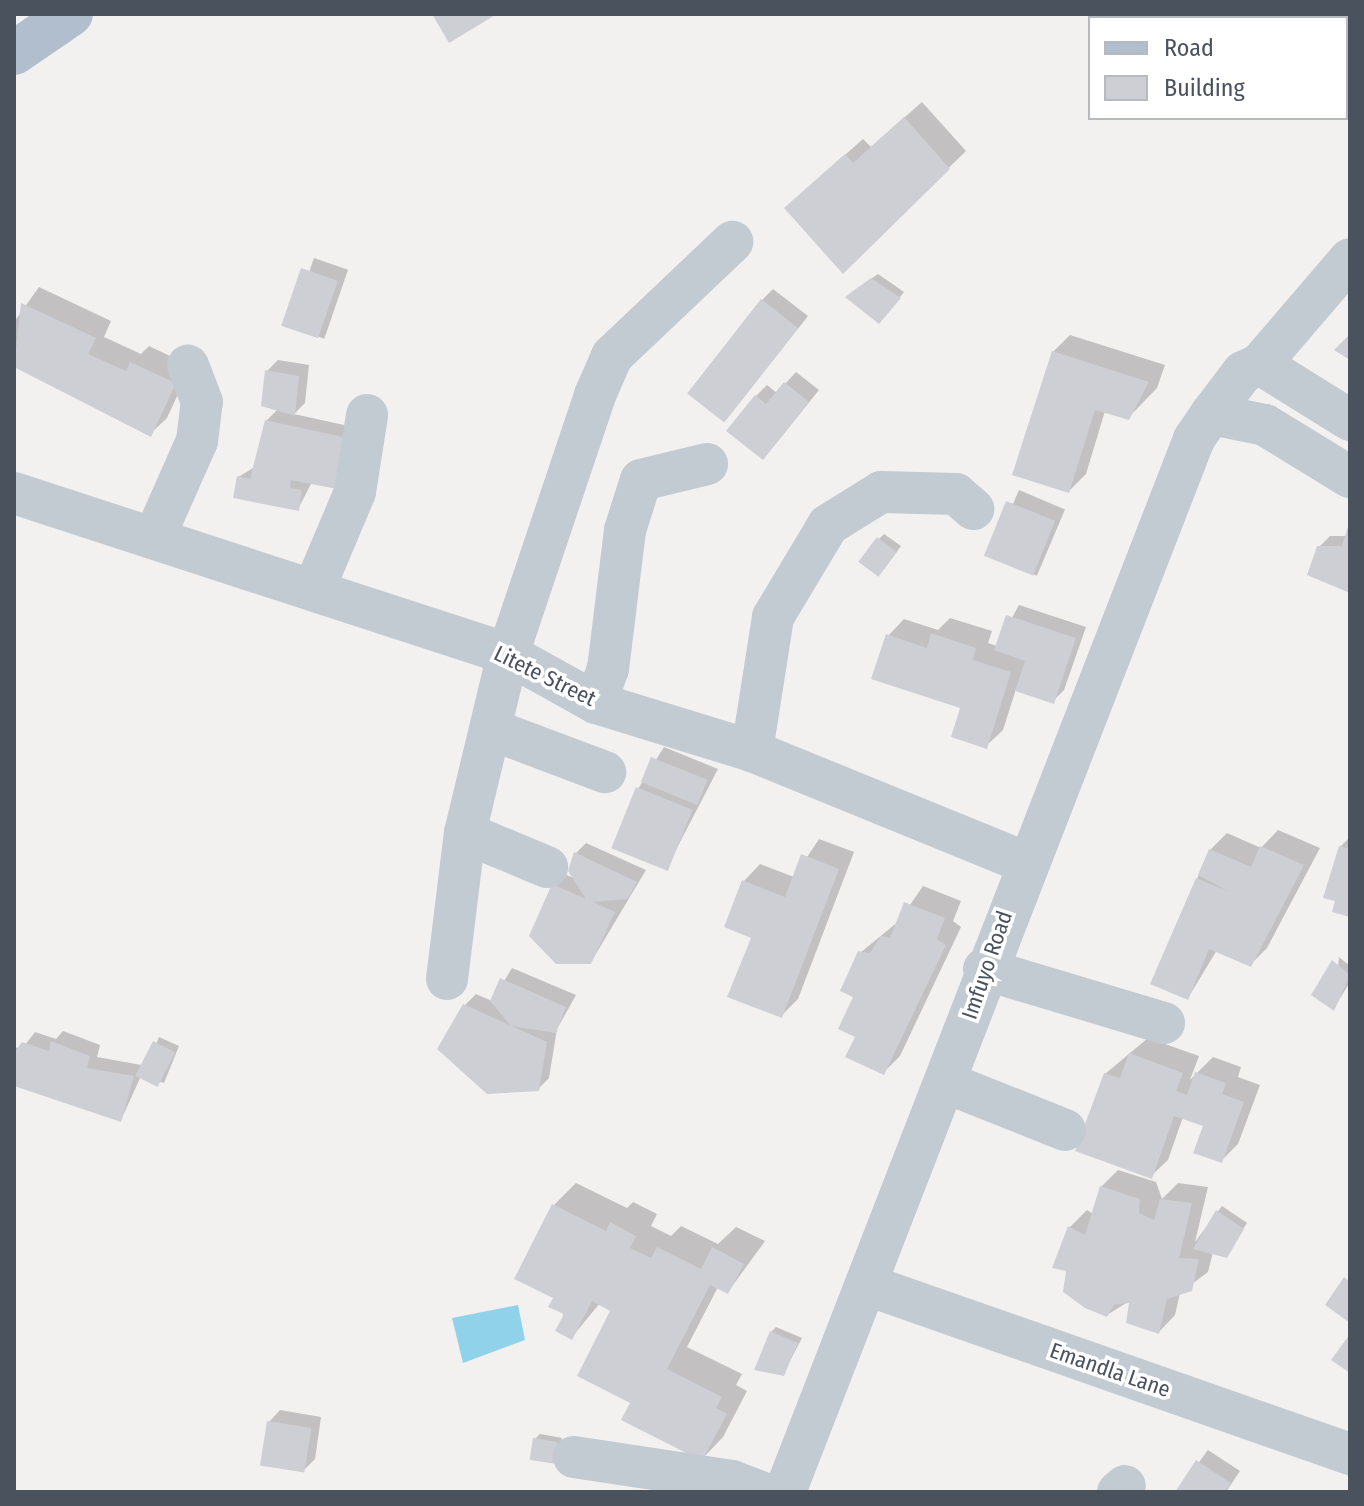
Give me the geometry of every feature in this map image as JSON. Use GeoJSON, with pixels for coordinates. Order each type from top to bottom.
{"type":"FeatureCollection","features":[{"type":"Feature","properties":{"kind":"street"},"geometry":{"type":"LineString","coordinates":[[447,979],[465,833],[493,730],[508,654],[612,356],[732,242]]}},
{"type":"Feature","properties":{"kind":"street","name":"Imfuyo Road"},"geometry":{"type":"LineString","coordinates":[[785,1492],[870,1286],[947,1083],[984,969],[1024,862],[1202,427],[1236,380],[1260,364],[1350,259]]}},
{"type":"Feature","properties":{"kind":"street"},"geometry":{"type":"LineString","coordinates":[[1260,364],[1350,420]]}},
{"type":"Feature","properties":{"kind":"street"},"geometry":{"type":"LineString","coordinates":[[154,538],[197,441],[202,402],[188,366]]}},
{"type":"Feature","properties":{"kind":"street"},"geometry":{"type":"LineString","coordinates":[[314,589],[355,492],[367,415]]}},
{"type":"Feature","properties":{"kind":"street"},"geometry":{"type":"LineString","coordinates":[[1202,427],[1265,425],[1350,477]]}},
{"type":"Feature","properties":{"kind":"street"},"geometry":{"type":"LineString","coordinates":[[596,703],[608,669],[625,530],[641,480],[707,464]]}},
{"type":"Feature","properties":{"kind":"street"},"geometry":{"type":"LineString","coordinates":[[752,751],[773,617],[828,525],[881,492],[956,494],[973,509]]}},
{"type":"Feature","properties":{"kind":"street","name":"Litete Street"},"geometry":{"type":"LineString","coordinates":[[14,493],[508,654],[596,703],[752,751],[1024,862]]}},
{"type":"Feature","properties":{"kind":"street"},"geometry":{"type":"LineString","coordinates":[[493,730],[605,772]]}},
{"type":"Feature","properties":{"kind":"street"},"geometry":{"type":"LineString","coordinates":[[465,833],[547,867]]}},
{"type":"Feature","properties":{"kind":"street"},"geometry":{"type":"LineString","coordinates":[[984,969],[1164,1023]]}},
{"type":"Feature","properties":{"kind":"street"},"geometry":{"type":"LineString","coordinates":[[947,1083],[1065,1130]]}},
{"type":"Feature","properties":{"kind":"street","name":"Emandla Lane"},"geometry":{"type":"LineString","coordinates":[[870,1286],[1350,1454]]}},
{"type":"Feature","properties":{"kind":"street"},"geometry":{"type":"LineString","coordinates":[[574,1457],[732,1481],[761,1492]]}},
{"type":"Feature","properties":{"kind":"water"},"geometry":{"type":"Polygon","coordinates":[[[518,1305],[525,1340],[463,1363],[452,1318],[518,1305]]]}},
{"type":"Feature","properties":{"kind":"building"},"geometry":{"type":"Polygon","coordinates":[[[432,14],[497,14],[449,43],[432,14]]]}},
{"type":"Feature","properties":{"kind":"building"},"geometry":{"type":"Polygon","coordinates":[[[904,117],[950,169],[843,274],[784,208],[845,154],[853,163],[904,117]]]}},
{"type":"Feature","properties":{"kind":"building"},"geometry":{"type":"Polygon","coordinates":[[[301,268],[338,281],[318,338],[281,326],[301,268]]]}},
{"type":"Feature","properties":{"kind":"building"},"geometry":{"type":"Polygon","coordinates":[[[871,278],[901,298],[879,324],[845,297],[871,278]]]}},
{"type":"Feature","properties":{"kind":"building"},"geometry":{"type":"Polygon","coordinates":[[[761,299],[798,328],[724,422],[687,394],[761,299]]]}},
{"type":"Feature","properties":{"kind":"building"},"geometry":{"type":"Polygon","coordinates":[[[21,303],[96,338],[88,354],[126,371],[130,362],[176,383],[151,437],[14,367],[21,303]]]}},
{"type":"Feature","properties":{"kind":"building"},"geometry":{"type":"Polygon","coordinates":[[[1350,334],[1350,360],[1334,350],[1350,334]]]}},
{"type":"Feature","properties":{"kind":"building"},"geometry":{"type":"Polygon","coordinates":[[[1052,351],[1149,382],[1129,420],[1095,410],[1069,493],[1012,475],[1052,351]]]}},
{"type":"Feature","properties":{"kind":"building"},"geometry":{"type":"Polygon","coordinates":[[[265,370],[299,376],[295,416],[261,406],[265,370]]]}},
{"type":"Feature","properties":{"kind":"building"},"geometry":{"type":"Polygon","coordinates":[[[784,382],[809,402],[763,460],[726,431],[755,395],[766,404],[784,382]]]}},
{"type":"Feature","properties":{"kind":"building"},"geometry":{"type":"Polygon","coordinates":[[[265,420],[352,439],[342,490],[291,480],[290,488],[302,490],[299,511],[233,498],[237,476],[250,479],[265,420]]]}},
{"type":"Feature","properties":{"kind":"building"},"geometry":{"type":"Polygon","coordinates":[[[1006,501],[1055,521],[1033,576],[984,556],[1006,501]]]}},
{"type":"Feature","properties":{"kind":"building"},"geometry":{"type":"Polygon","coordinates":[[[1350,520],[1350,593],[1307,575],[1317,546],[1342,546],[1350,520]]]}},
{"type":"Feature","properties":{"kind":"building"},"geometry":{"type":"Polygon","coordinates":[[[877,537],[897,552],[878,577],[858,562],[877,537]]]}},
{"type":"Feature","properties":{"kind":"building"},"geometry":{"type":"Polygon","coordinates":[[[1006,615],[1076,638],[1054,704],[1015,691],[1025,661],[994,650],[1006,615]]]}},
{"type":"Feature","properties":{"kind":"building"},"geometry":{"type":"Polygon","coordinates":[[[931,633],[976,648],[973,660],[1011,672],[987,749],[951,737],[960,708],[871,679],[886,634],[927,648],[931,633]]]}},
{"type":"Feature","properties":{"kind":"building"},"geometry":{"type":"Polygon","coordinates":[[[651,757],[708,780],[697,805],[641,782],[651,757]]]}},
{"type":"Feature","properties":{"kind":"building"},"geometry":{"type":"Polygon","coordinates":[[[636,787],[693,810],[668,871],[611,848],[636,787]]]}},
{"type":"Feature","properties":{"kind":"building"},"geometry":{"type":"Polygon","coordinates":[[[1260,846],[1304,865],[1251,967],[1209,949],[1188,1000],[1150,984],[1196,878],[1229,892],[1198,875],[1209,849],[1251,867],[1260,846]]]}},
{"type":"Feature","properties":{"kind":"building"},"geometry":{"type":"Polygon","coordinates":[[[1339,846],[1350,849],[1350,917],[1332,912],[1335,901],[1323,898],[1339,846]]]}},
{"type":"Feature","properties":{"kind":"building"},"geometry":{"type":"Polygon","coordinates":[[[574,852],[637,882],[628,899],[593,902],[615,912],[591,964],[556,964],[529,936],[552,884],[586,899],[568,871],[574,852]]]}},
{"type":"Feature","properties":{"kind":"building"},"geometry":{"type":"Polygon","coordinates":[[[801,854],[839,869],[782,1018],[727,997],[751,938],[724,927],[742,880],[785,897],[801,854]]]}},
{"type":"Feature","properties":{"kind":"building"},"geometry":{"type":"Polygon","coordinates":[[[904,902],[945,918],[937,939],[946,945],[884,1075],[845,1057],[855,1037],[838,1029],[853,997],[840,991],[858,951],[870,953],[881,936],[890,938],[904,902]]]}},
{"type":"Feature","properties":{"kind":"building"},"geometry":{"type":"Polygon","coordinates":[[[1332,960],[1350,975],[1334,1011],[1311,995],[1332,960]]]}},
{"type":"Feature","properties":{"kind":"building"},"geometry":{"type":"Polygon","coordinates":[[[500,978],[566,1007],[556,1033],[511,1026],[490,1001],[500,978]]]}},
{"type":"Feature","properties":{"kind":"building"},"geometry":{"type":"Polygon","coordinates":[[[463,1004],[547,1042],[539,1091],[487,1094],[437,1049],[463,1004]]]}},
{"type":"Feature","properties":{"kind":"building"},"geometry":{"type":"Polygon","coordinates":[[[51,1041],[90,1056],[87,1068],[134,1076],[121,1122],[14,1086],[14,1053],[22,1042],[49,1051],[51,1041]]]}},
{"type":"Feature","properties":{"kind":"building"},"geometry":{"type":"Polygon","coordinates":[[[153,1041],[175,1052],[158,1087],[135,1076],[153,1041]]]}},
{"type":"Feature","properties":{"kind":"building"},"geometry":{"type":"Polygon","coordinates":[[[1129,1053],[1183,1073],[1176,1091],[1187,1095],[1195,1072],[1226,1083],[1222,1094],[1244,1102],[1222,1163],[1193,1153],[1203,1126],[1174,1116],[1152,1179],[1075,1151],[1104,1073],[1120,1078],[1129,1053]]]}},
{"type":"Feature","properties":{"kind":"building"},"geometry":{"type":"Polygon","coordinates":[[[1100,1186],[1140,1199],[1139,1213],[1154,1220],[1160,1199],[1192,1203],[1179,1258],[1199,1259],[1192,1291],[1167,1299],[1159,1334],[1126,1323],[1129,1303],[1114,1305],[1107,1317],[1085,1308],[1063,1292],[1066,1271],[1052,1268],[1068,1226],[1085,1235],[1100,1186]]]}},
{"type":"Feature","properties":{"kind":"building"},"geometry":{"type":"Polygon","coordinates":[[[552,1204],[606,1231],[610,1222],[636,1236],[630,1248],[651,1258],[657,1247],[701,1269],[712,1247],[744,1264],[728,1294],[710,1285],[667,1369],[722,1397],[716,1408],[727,1414],[702,1461],[621,1420],[630,1403],[577,1376],[610,1311],[592,1301],[572,1340],[555,1331],[564,1314],[548,1307],[553,1298],[514,1279],[552,1204]]]}},
{"type":"Feature","properties":{"kind":"building"},"geometry":{"type":"Polygon","coordinates":[[[1216,1210],[1244,1229],[1227,1258],[1193,1249],[1216,1210]]]}},
{"type":"Feature","properties":{"kind":"building"},"geometry":{"type":"Polygon","coordinates":[[[1344,1277],[1350,1282],[1350,1323],[1325,1305],[1344,1277]]]}},
{"type":"Feature","properties":{"kind":"building"},"geometry":{"type":"Polygon","coordinates":[[[770,1331],[798,1343],[784,1376],[754,1370],[770,1331]]]}},
{"type":"Feature","properties":{"kind":"building"},"geometry":{"type":"Polygon","coordinates":[[[1350,1334],[1350,1373],[1331,1360],[1350,1334]]]}},
{"type":"Feature","properties":{"kind":"building"},"geometry":{"type":"Polygon","coordinates":[[[267,1421],[311,1428],[304,1472],[260,1465],[267,1421]]]}},
{"type":"Feature","properties":{"kind":"building"},"geometry":{"type":"Polygon","coordinates":[[[533,1438],[558,1442],[554,1464],[530,1460],[533,1438]]]}},
{"type":"Feature","properties":{"kind":"building"},"geometry":{"type":"Polygon","coordinates":[[[1196,1460],[1231,1483],[1225,1492],[1175,1492],[1196,1460]]]}}]}
